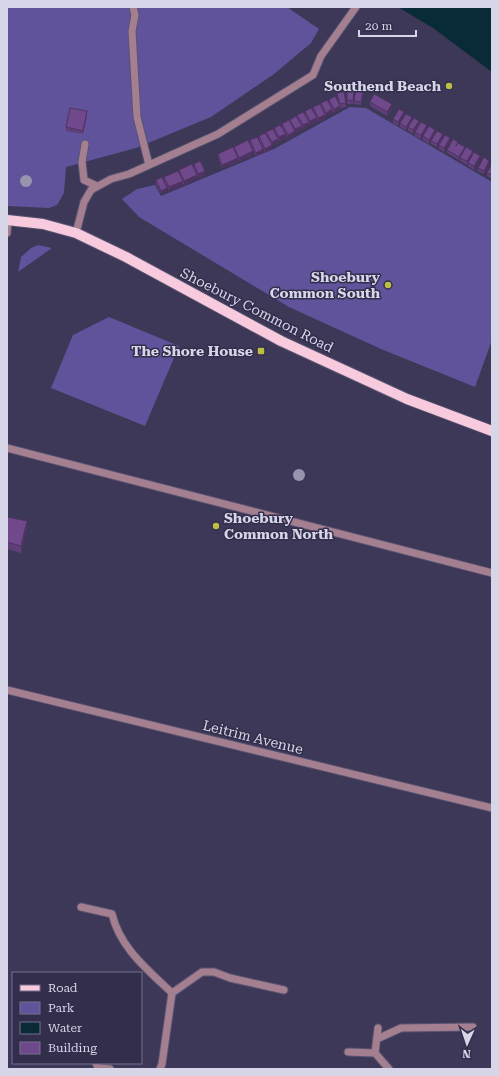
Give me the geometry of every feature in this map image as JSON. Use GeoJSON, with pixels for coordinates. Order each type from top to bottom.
{"type":"FeatureCollection","features":[{"type":"Feature","properties":{"kind":"main road","name":"Shoebury Common Road"},"geometry":{"type":"LineString","coordinates":[[8,220],[43,224],[76,233],[126,257],[281,341],[407,399],[492,431]]}},
{"type":"Feature","properties":{"kind":"street"},"geometry":{"type":"LineString","coordinates":[[133,7],[135,15],[132,31],[137,117],[149,165]]}},
{"type":"Feature","properties":{"kind":"street"},"geometry":{"type":"LineString","coordinates":[[76,233],[84,202],[91,190],[97,186],[129,174],[218,134],[312,74],[321,56],[356,7]]}},
{"type":"Feature","properties":{"kind":"street"},"geometry":{"type":"LineString","coordinates":[[85,144],[82,162],[84,180],[97,186]]}},
{"type":"Feature","properties":{"kind":"street"},"geometry":{"type":"LineString","coordinates":[[7,233],[8,220]]}},
{"type":"Feature","properties":{"kind":"street"},"geometry":{"type":"LineString","coordinates":[[7,448],[492,573]]}},
{"type":"Feature","properties":{"kind":"street","name":"Leitrim Avenue"},"geometry":{"type":"LineString","coordinates":[[7,690],[492,808]]}},
{"type":"Feature","properties":{"kind":"street"},"geometry":{"type":"LineString","coordinates":[[81,907],[112,914],[115,928],[127,948],[172,993]]}},
{"type":"Feature","properties":{"kind":"street"},"geometry":{"type":"LineString","coordinates":[[160,1069],[172,993],[202,972],[214,972],[230,978],[284,990]]}},
{"type":"Feature","properties":{"kind":"street"},"geometry":{"type":"LineString","coordinates":[[377,1039],[401,1028],[473,1026]]}},
{"type":"Feature","properties":{"kind":"street"},"geometry":{"type":"LineString","coordinates":[[375,1053],[378,1028]]}},
{"type":"Feature","properties":{"kind":"street"},"geometry":{"type":"LineString","coordinates":[[348,1052],[375,1053],[389,1069]]}},
{"type":"Feature","properties":{"kind":"street"},"geometry":{"type":"LineString","coordinates":[[96,1064],[98,1068],[110,1069]]}},
{"type":"Feature","properties":{"kind":"green space"},"geometry":{"type":"Polygon","coordinates":[[[7,7],[287,7],[319,29],[311,43],[274,74],[211,117],[136,148],[66,167],[64,193],[57,205],[49,208],[7,206],[7,7]]]}},
{"type":"Feature","properties":{"kind":"green space","name":"Shoebury Common South"},"geometry":{"type":"Polygon","coordinates":[[[350,107],[366,108],[492,182],[492,340],[475,387],[381,349],[289,307],[139,217],[122,199],[137,189],[155,185],[161,196],[274,149],[350,107]]]}},
{"type":"Feature","properties":{"kind":"green space"},"geometry":{"type":"Polygon","coordinates":[[[38,245],[52,248],[18,272],[21,257],[31,248],[38,245]]]}},
{"type":"Feature","properties":{"kind":"green space"},"geometry":{"type":"Polygon","coordinates":[[[109,317],[179,346],[145,426],[51,388],[73,335],[109,317]]]}},
{"type":"Feature","properties":{"kind":"water"},"geometry":{"type":"Polygon","coordinates":[[[398,7],[492,7],[492,72],[433,28],[398,7]]]}},
{"type":"Feature","properties":{"kind":"building"},"geometry":{"type":"Polygon","coordinates":[[[347,88],[354,89],[353,101],[347,100],[347,88]]]}},
{"type":"Feature","properties":{"kind":"building"},"geometry":{"type":"Polygon","coordinates":[[[356,89],[363,90],[361,102],[354,101],[356,89]]]}},
{"type":"Feature","properties":{"kind":"building"},"geometry":{"type":"Polygon","coordinates":[[[344,92],[346,103],[340,104],[337,93],[344,92]]]}},
{"type":"Feature","properties":{"kind":"building"},"geometry":{"type":"Polygon","coordinates":[[[374,94],[392,104],[387,112],[370,102],[374,94]]]}},
{"type":"Feature","properties":{"kind":"building"},"geometry":{"type":"Polygon","coordinates":[[[335,96],[340,106],[334,109],[329,100],[335,96]]]}},
{"type":"Feature","properties":{"kind":"building"},"geometry":{"type":"Polygon","coordinates":[[[327,100],[332,109],[326,113],[321,103],[327,100]]]}},
{"type":"Feature","properties":{"kind":"building"},"geometry":{"type":"Polygon","coordinates":[[[320,104],[325,115],[318,118],[313,107],[320,104]]]}},
{"type":"Feature","properties":{"kind":"building"},"geometry":{"type":"Polygon","coordinates":[[[70,108],[87,111],[83,131],[66,127],[70,108]]]}},
{"type":"Feature","properties":{"kind":"building"},"geometry":{"type":"Polygon","coordinates":[[[311,108],[317,118],[310,121],[305,111],[311,108]]]}},
{"type":"Feature","properties":{"kind":"building"},"geometry":{"type":"Polygon","coordinates":[[[399,109],[404,112],[398,122],[393,119],[399,109]]]}},
{"type":"Feature","properties":{"kind":"building"},"geometry":{"type":"Polygon","coordinates":[[[303,112],[309,122],[303,125],[297,115],[303,112]]]}},
{"type":"Feature","properties":{"kind":"building"},"geometry":{"type":"Polygon","coordinates":[[[406,114],[412,117],[406,127],[400,123],[406,114]]]}},
{"type":"Feature","properties":{"kind":"building"},"geometry":{"type":"Polygon","coordinates":[[[296,116],[302,126],[295,129],[290,120],[296,116]]]}},
{"type":"Feature","properties":{"kind":"building"},"geometry":{"type":"Polygon","coordinates":[[[414,118],[419,121],[413,130],[408,127],[414,118]]]}},
{"type":"Feature","properties":{"kind":"building"},"geometry":{"type":"Polygon","coordinates":[[[289,120],[295,131],[288,135],[282,124],[289,120]]]}},
{"type":"Feature","properties":{"kind":"building"},"geometry":{"type":"Polygon","coordinates":[[[421,122],[427,125],[421,135],[415,132],[421,122]]]}},
{"type":"Feature","properties":{"kind":"building"},"geometry":{"type":"Polygon","coordinates":[[[280,125],[286,134],[279,137],[274,128],[280,125]]]}},
{"type":"Feature","properties":{"kind":"building"},"geometry":{"type":"Polygon","coordinates":[[[429,126],[435,130],[429,140],[423,136],[429,126]]]}},
{"type":"Feature","properties":{"kind":"building"},"geometry":{"type":"Polygon","coordinates":[[[273,129],[278,139],[272,142],[266,132],[273,129]]]}},
{"type":"Feature","properties":{"kind":"building"},"geometry":{"type":"Polygon","coordinates":[[[437,131],[443,134],[437,144],[431,141],[437,131]]]}},
{"type":"Feature","properties":{"kind":"building"},"geometry":{"type":"Polygon","coordinates":[[[265,133],[272,145],[265,149],[259,136],[265,133]]]}},
{"type":"Feature","properties":{"kind":"building"},"geometry":{"type":"Polygon","coordinates":[[[445,135],[450,138],[444,148],[439,145],[445,135]]]}},
{"type":"Feature","properties":{"kind":"building"},"geometry":{"type":"Polygon","coordinates":[[[257,137],[263,149],[256,153],[250,140],[257,137]]]}},
{"type":"Feature","properties":{"kind":"building"},"geometry":{"type":"Polygon","coordinates":[[[453,139],[458,142],[456,146],[458,143],[465,147],[459,157],[447,150],[453,139]]]}},
{"type":"Feature","properties":{"kind":"building"},"geometry":{"type":"Polygon","coordinates":[[[248,140],[253,151],[239,158],[234,147],[248,140]]]}},
{"type":"Feature","properties":{"kind":"building"},"geometry":{"type":"Polygon","coordinates":[[[233,147],[238,158],[222,165],[218,154],[233,147]]]}},
{"type":"Feature","properties":{"kind":"building"},"geometry":{"type":"Polygon","coordinates":[[[466,147],[473,151],[467,161],[460,158],[466,147]]]}},
{"type":"Feature","properties":{"kind":"building"},"geometry":{"type":"Polygon","coordinates":[[[474,152],[480,156],[474,166],[468,163],[474,152]]]}},
{"type":"Feature","properties":{"kind":"building"},"geometry":{"type":"Polygon","coordinates":[[[484,157],[489,161],[484,171],[478,168],[484,157]]]}},
{"type":"Feature","properties":{"kind":"building"},"geometry":{"type":"Polygon","coordinates":[[[200,161],[205,171],[198,174],[194,164],[200,161]]]}},
{"type":"Feature","properties":{"kind":"building"},"geometry":{"type":"Polygon","coordinates":[[[492,163],[492,175],[487,173],[492,163]]]}},
{"type":"Feature","properties":{"kind":"building"},"geometry":{"type":"Polygon","coordinates":[[[192,164],[197,175],[184,181],[179,170],[192,164]]]}},
{"type":"Feature","properties":{"kind":"building"},"geometry":{"type":"Polygon","coordinates":[[[178,171],[183,181],[169,187],[164,177],[178,171]]]}},
{"type":"Feature","properties":{"kind":"building"},"geometry":{"type":"Polygon","coordinates":[[[162,177],[167,188],[161,191],[156,180],[162,177]]]}},
{"type":"Feature","properties":{"kind":"building"},"geometry":{"type":"Polygon","coordinates":[[[7,517],[27,521],[21,546],[7,542],[7,517]]]}},
{"type":"Feature","properties":{"kind":"place","name":"Southend Beach"},"geometry":{"type":"Point","coordinates":[449,86]}},
{"type":"Feature","properties":{"kind":"place","name":"Shoebury Common South"},"geometry":{"type":"Point","coordinates":[388,285]}},
{"type":"Feature","properties":{"kind":"place","name":"The Shore House"},"geometry":{"type":"Point","coordinates":[261,351]}},
{"type":"Feature","properties":{"kind":"place","name":"Shoebury Common North"},"geometry":{"type":"Point","coordinates":[216,526]}}]}
